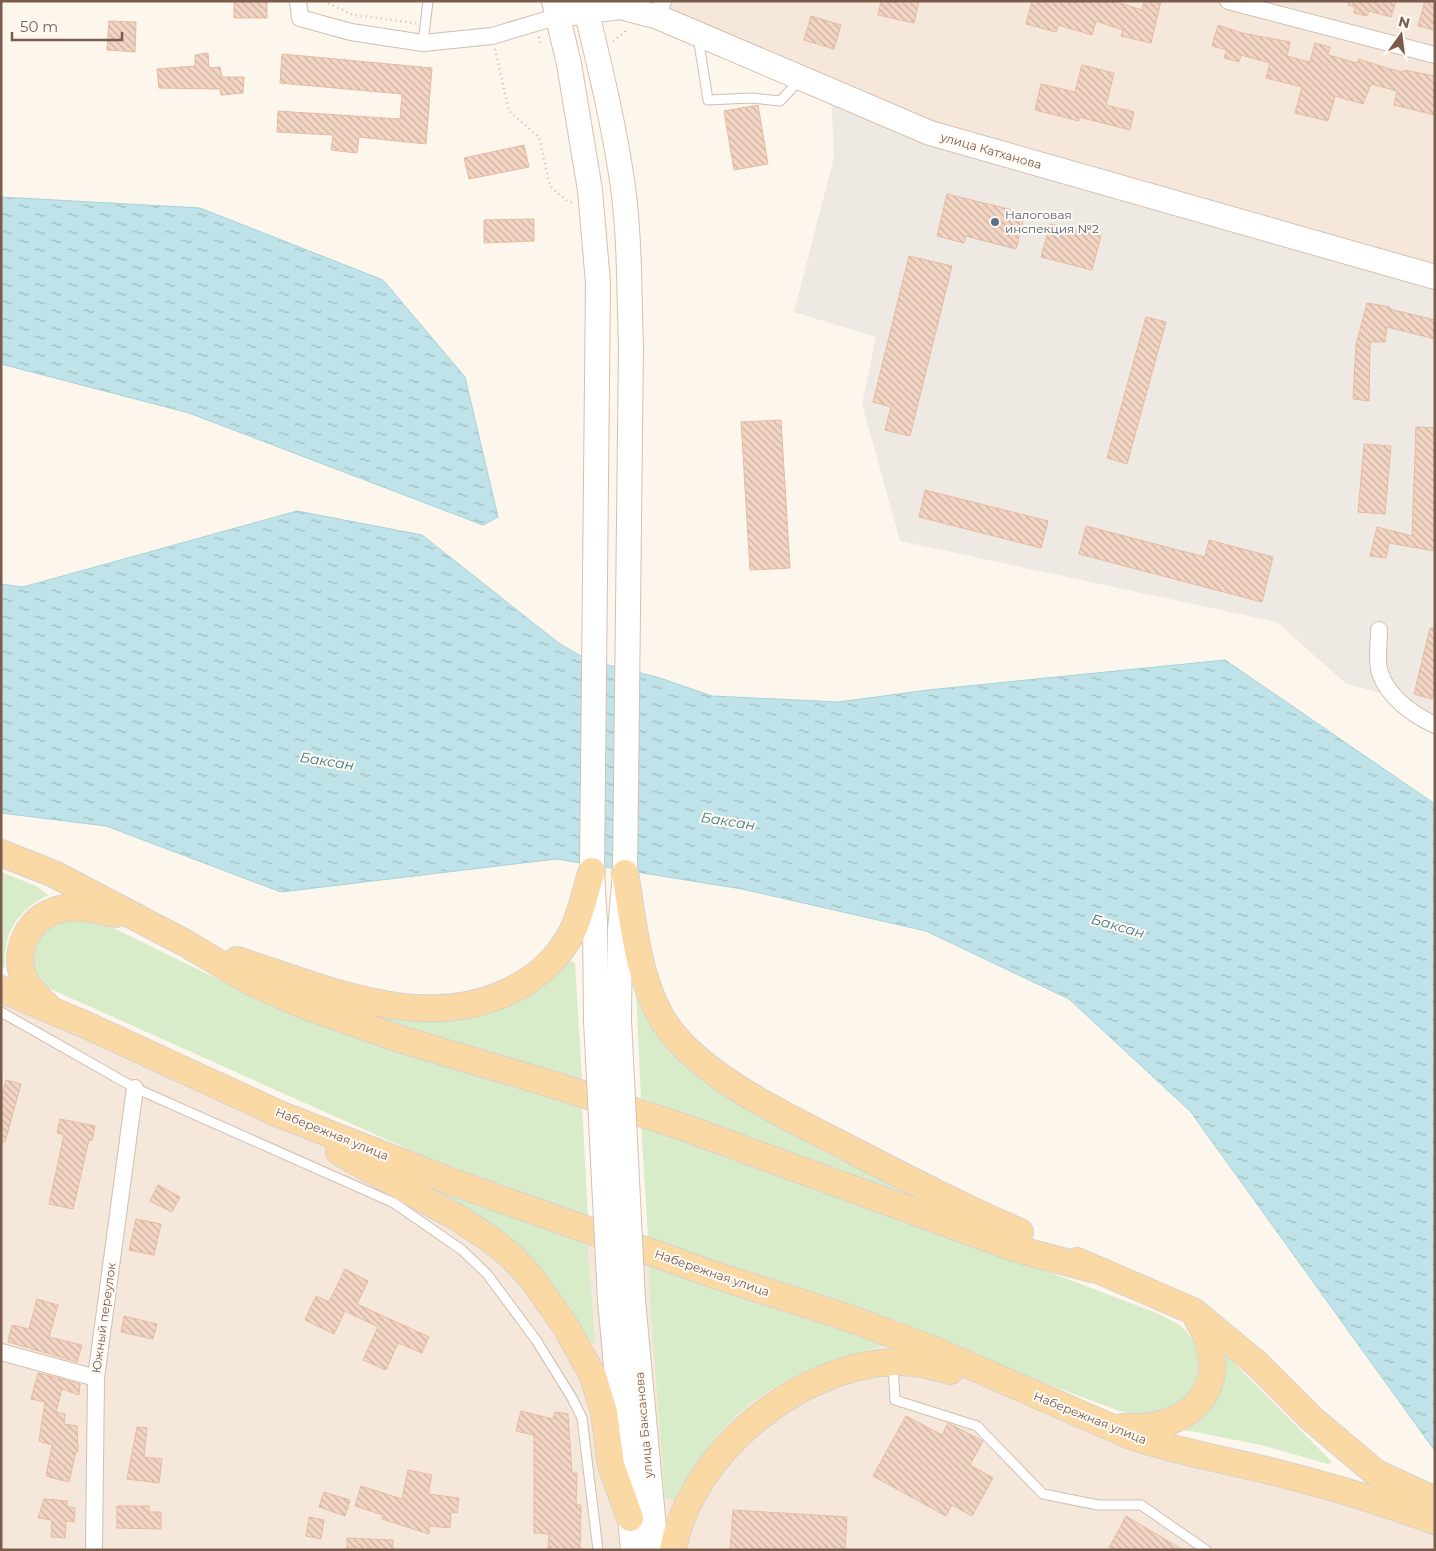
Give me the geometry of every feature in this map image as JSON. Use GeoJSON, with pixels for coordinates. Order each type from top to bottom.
{"type":"FeatureCollection","features":[{"type":"Feature","properties":{"kind":"main road","name":"улица Катханова"},"geometry":{"type":"LineString","coordinates":[[556,8],[585,5],[661,9],[698,34],[930,133],[1435,277]]}},
{"type":"Feature","properties":{"kind":"main road"},"geometry":{"type":"LineString","coordinates":[[585,5],[599,59],[623,187],[627,231],[630,346],[628,648],[625,873],[620,930],[619,1020],[622,1300]]}},
{"type":"Feature","properties":{"kind":"main road"},"geometry":{"type":"LineString","coordinates":[[556,8],[590,190],[596,265],[598,348],[592,871],[596,923],[596,1020],[622,1300]]}},
{"type":"Feature","properties":{"kind":"main road"},"geometry":{"type":"LineString","coordinates":[[1,853],[54,874],[147,922],[251,982],[308,1008],[400,1039],[561,1087],[683,1127],[1017,1248],[1092,1269]]}},
{"type":"Feature","properties":{"kind":"main road"},"geometry":{"type":"LineString","coordinates":[[185,943],[311,985],[369,1001],[421,1009],[451,1009],[480,1004],[507,993],[529,981],[546,967],[575,926],[592,871]]}},
{"type":"Feature","properties":{"kind":"main road"},"geometry":{"type":"LineString","coordinates":[[625,873],[639,954],[648,986],[660,1016],[677,1040],[701,1062],[731,1083],[802,1124],[966,1209],[1023,1234],[1092,1269],[1193,1311],[1256,1363],[1312,1418],[1376,1473],[1435,1500]]}},
{"type":"Feature","properties":{"kind":"main road"},"geometry":{"type":"LineString","coordinates":[[51,1010],[32,991],[24,977],[21,960],[22,946],[28,930],[39,918],[54,911],[72,908],[92,908],[147,922]]}},
{"type":"Feature","properties":{"kind":"main road","name":"Набережная улица"},"geometry":{"type":"LineString","coordinates":[[1,989],[279,1114],[458,1184],[716,1275],[849,1318],[934,1350],[1103,1425],[1164,1447],[1282,1474],[1390,1505],[1435,1521]]}},
{"type":"Feature","properties":{"kind":"main road"},"geometry":{"type":"LineString","coordinates":[[279,1114],[331,1148],[473,1227],[511,1256],[532,1278],[566,1327],[593,1376],[604,1412],[611,1465],[630,1518]]}},
{"type":"Feature","properties":{"kind":"main road","name":"улица Баксанова"},"geometry":{"type":"LineString","coordinates":[[622,1300],[630,1518],[633,1550]]}},
{"type":"Feature","properties":{"kind":"main road","name":"улица Баксанова"},"geometry":{"type":"LineString","coordinates":[[622,1300],[656,1550]]}},
{"type":"Feature","properties":{"kind":"main road"},"geometry":{"type":"LineString","coordinates":[[1103,1425],[1131,1427],[1164,1424],[1188,1414],[1202,1399],[1209,1383],[1210,1348],[1204,1330],[1193,1311]]}},
{"type":"Feature","properties":{"kind":"main road"},"geometry":{"type":"LineString","coordinates":[[673,1550],[683,1516],[704,1479],[737,1436],[758,1416],[783,1399],[830,1376],[861,1367],[893,1362],[919,1363],[1022,1390]]}},
{"type":"Feature","properties":{"kind":"street"},"geometry":{"type":"LineString","coordinates":[[298,1],[300,18],[351,32],[423,43],[492,36],[556,8]]}},
{"type":"Feature","properties":{"kind":"street"},"geometry":{"type":"LineString","coordinates":[[1228,1],[1435,56]]}},
{"type":"Feature","properties":{"kind":"street"},"geometry":{"type":"LineString","coordinates":[[1379,630],[1380,672],[1394,697],[1421,718],[1435,725]]}},
{"type":"Feature","properties":{"kind":"street","name":"Южный переулок"},"geometry":{"type":"LineString","coordinates":[[94,1550],[96,1378],[135,1088]]}},
{"type":"Feature","properties":{"kind":"street"},"geometry":{"type":"LineString","coordinates":[[1,1352],[96,1378]]}},
{"type":"Feature","properties":{"kind":"lane"},"geometry":{"type":"LineString","coordinates":[[423,43],[428,1]]}},
{"type":"Feature","properties":{"kind":"lane"},"geometry":{"type":"LineString","coordinates":[[698,34],[708,100],[751,98],[780,102],[802,78]]}},
{"type":"Feature","properties":{"kind":"lane"},"geometry":{"type":"LineString","coordinates":[[1,1012],[135,1088],[394,1203],[462,1250],[487,1274],[536,1340],[572,1398],[582,1418],[598,1550]]}},
{"type":"Feature","properties":{"kind":"lane"},"geometry":{"type":"LineString","coordinates":[[893,1362],[895,1400],[977,1426],[1042,1494],[1098,1506],[1141,1505],[1206,1550]]}},
{"type":"Feature","properties":{"kind":"path"},"geometry":{"type":"LineString","coordinates":[[492,36],[509,111],[539,137],[550,186],[566,201],[577,204]]}},
{"type":"Feature","properties":{"kind":"shaded area"},"geometry":{"type":"Polygon","coordinates":[[[584,1],[1435,1],[1435,277],[930,133],[584,1]]]}},
{"type":"Feature","properties":{"kind":"shaded area"},"geometry":{"type":"Polygon","coordinates":[[[831,91],[1435,277],[1435,725],[1394,697],[1345,683],[1277,622],[900,541],[862,404],[876,337],[794,312],[834,157],[831,91]]]}},
{"type":"Feature","properties":{"kind":"shaded area"},"geometry":{"type":"Polygon","coordinates":[[[1,989],[279,1114],[1022,1390],[1435,1521],[1435,1550],[1,1550],[1,989]]]}},
{"type":"Feature","properties":{"kind":"green space"},"geometry":{"type":"Polygon","coordinates":[[[1,872],[36,886],[48,895],[28,908],[14,924],[7,944],[5,967],[1,968],[1,872]]]}},
{"type":"Feature","properties":{"kind":"green space"},"geometry":{"type":"Polygon","coordinates":[[[56,917],[95,919],[238,989],[582,1104],[588,1218],[421,1155],[46,987],[31,970],[29,948],[56,917]]]}},
{"type":"Feature","properties":{"kind":"green space"},"geometry":{"type":"Polygon","coordinates":[[[564,957],[575,963],[582,1080],[417,1033],[303,991],[429,1018],[564,957]]]}},
{"type":"Feature","properties":{"kind":"green space"},"geometry":{"type":"Polygon","coordinates":[[[641,991],[670,1045],[964,1217],[641,1098],[636,993],[641,991]]]}},
{"type":"Feature","properties":{"kind":"green space"},"geometry":{"type":"Polygon","coordinates":[[[641,1124],[952,1235],[1159,1314],[1185,1330],[1194,1343],[1198,1357],[1193,1385],[1186,1397],[1175,1407],[1162,1414],[1146,1417],[1133,1415],[648,1237],[641,1124]]]}},
{"type":"Feature","properties":{"kind":"green space"},"geometry":{"type":"Polygon","coordinates":[[[385,1168],[587,1241],[595,1342],[587,1344],[569,1311],[385,1168]]]}},
{"type":"Feature","properties":{"kind":"green space"},"geometry":{"type":"Polygon","coordinates":[[[649,1263],[891,1344],[824,1364],[780,1384],[760,1397],[725,1427],[712,1444],[678,1501],[665,1498],[650,1303],[649,1263]]]}},
{"type":"Feature","properties":{"kind":"green space"},"geometry":{"type":"Polygon","coordinates":[[[1222,1354],[1228,1357],[1332,1462],[1328,1464],[1261,1445],[1185,1430],[1222,1354]]]}},
{"type":"Feature","properties":{"kind":"water"},"geometry":{"type":"Polygon","coordinates":[[[1,197],[200,208],[383,280],[465,377],[498,517],[483,525],[189,413],[1,364],[1,197]]]}},
{"type":"Feature","properties":{"kind":"water","name":"Баксан"},"geometry":{"type":"Polygon","coordinates":[[[297,511],[422,535],[560,644],[588,660],[657,677],[712,696],[839,702],[928,690],[1225,660],[1435,804],[1435,1451],[1190,1111],[1069,999],[926,931],[742,889],[556,859],[281,892],[106,826],[1,813],[1,584],[23,587],[297,511]]]}},
{"type":"Feature","properties":{"kind":"building"},"geometry":{"type":"Polygon","coordinates":[[[234,1],[267,1],[267,18],[234,18],[234,1]]]}},
{"type":"Feature","properties":{"kind":"building"},"geometry":{"type":"Polygon","coordinates":[[[881,1],[919,1],[914,23],[878,15],[881,1]]]}},
{"type":"Feature","properties":{"kind":"building"},"geometry":{"type":"Polygon","coordinates":[[[1032,1],[1114,1],[1142,10],[1144,1],[1161,1],[1151,43],[1121,36],[1123,30],[1096,21],[1092,35],[1058,25],[1056,32],[1026,24],[1032,1]]]}},
{"type":"Feature","properties":{"kind":"building"},"geometry":{"type":"Polygon","coordinates":[[[1349,1],[1396,1],[1391,17],[1369,11],[1367,16],[1354,13],[1355,7],[1348,5],[1349,1]]]}},
{"type":"Feature","properties":{"kind":"building"},"geometry":{"type":"Polygon","coordinates":[[[1425,1],[1435,1],[1435,30],[1418,26],[1425,1]]]}},
{"type":"Feature","properties":{"kind":"building"},"geometry":{"type":"Polygon","coordinates":[[[811,16],[841,25],[834,49],[804,40],[811,16]]]}},
{"type":"Feature","properties":{"kind":"building"},"geometry":{"type":"Polygon","coordinates":[[[109,21],[136,22],[135,52],[107,50],[109,21]]]}},
{"type":"Feature","properties":{"kind":"building"},"geometry":{"type":"Polygon","coordinates":[[[1218,25],[1242,33],[1290,42],[1287,56],[1310,62],[1315,43],[1330,47],[1328,55],[1357,63],[1359,59],[1403,72],[1404,70],[1435,76],[1435,115],[1394,105],[1397,91],[1371,84],[1363,104],[1335,96],[1328,121],[1295,113],[1302,87],[1266,78],[1270,63],[1241,55],[1239,62],[1224,58],[1227,50],[1212,46],[1218,25]]]}},
{"type":"Feature","properties":{"kind":"building"},"geometry":{"type":"Polygon","coordinates":[[[208,53],[209,68],[220,67],[222,77],[244,77],[243,93],[221,95],[220,89],[159,88],[157,69],[195,66],[195,55],[208,53]]]}},
{"type":"Feature","properties":{"kind":"building"},"geometry":{"type":"Polygon","coordinates":[[[282,54],[432,68],[426,144],[359,137],[357,153],[331,150],[333,135],[277,132],[278,111],[400,119],[402,94],[280,83],[282,54]]]}},
{"type":"Feature","properties":{"kind":"building"},"geometry":{"type":"Polygon","coordinates":[[[1082,65],[1114,73],[1106,105],[1134,112],[1130,130],[1079,117],[1079,121],[1035,110],[1041,84],[1075,92],[1082,65]]]}},
{"type":"Feature","properties":{"kind":"building"},"geometry":{"type":"Polygon","coordinates":[[[758,105],[768,164],[734,170],[724,111],[758,105]]]}},
{"type":"Feature","properties":{"kind":"building"},"geometry":{"type":"Polygon","coordinates":[[[524,145],[529,167],[469,179],[464,158],[524,145]]]}},
{"type":"Feature","properties":{"kind":"building"},"geometry":{"type":"Polygon","coordinates":[[[947,194],[1025,213],[1016,249],[966,236],[964,243],[937,236],[947,194]]]}},
{"type":"Feature","properties":{"kind":"building"},"geometry":{"type":"Polygon","coordinates":[[[534,219],[534,241],[484,243],[484,220],[534,219]]]}},
{"type":"Feature","properties":{"kind":"building"},"geometry":{"type":"Polygon","coordinates":[[[1050,224],[1101,236],[1092,270],[1041,257],[1050,224]]]}},
{"type":"Feature","properties":{"kind":"building"},"geometry":{"type":"Polygon","coordinates":[[[909,256],[952,266],[910,436],[885,430],[891,407],[873,402],[909,256]]]}},
{"type":"Feature","properties":{"kind":"building"},"geometry":{"type":"Polygon","coordinates":[[[1367,303],[1390,307],[1390,309],[1435,320],[1435,339],[1387,327],[1385,342],[1370,342],[1369,401],[1353,399],[1356,345],[1367,303]]]}},
{"type":"Feature","properties":{"kind":"building"},"geometry":{"type":"Polygon","coordinates":[[[1146,317],[1166,322],[1127,464],[1107,458],[1146,317]]]}},
{"type":"Feature","properties":{"kind":"building"},"geometry":{"type":"Polygon","coordinates":[[[781,420],[790,568],[750,570],[741,422],[781,420]]]}},
{"type":"Feature","properties":{"kind":"building"},"geometry":{"type":"Polygon","coordinates":[[[1416,427],[1435,428],[1435,551],[1389,543],[1386,558],[1370,556],[1377,527],[1412,536],[1416,427]]]}},
{"type":"Feature","properties":{"kind":"building"},"geometry":{"type":"Polygon","coordinates":[[[1364,444],[1391,446],[1385,514],[1358,512],[1364,444]]]}},
{"type":"Feature","properties":{"kind":"building"},"geometry":{"type":"Polygon","coordinates":[[[925,490],[1048,521],[1041,548],[919,517],[925,490]]]}},
{"type":"Feature","properties":{"kind":"building"},"geometry":{"type":"Polygon","coordinates":[[[1086,526],[1205,557],[1209,540],[1273,557],[1262,602],[1079,554],[1086,526]]]}},
{"type":"Feature","properties":{"kind":"building"},"geometry":{"type":"Polygon","coordinates":[[[1430,628],[1435,628],[1435,689],[1432,699],[1414,694],[1430,628]]]}},
{"type":"Feature","properties":{"kind":"building"},"geometry":{"type":"Polygon","coordinates":[[[6,1080],[21,1084],[5,1142],[1,1142],[1,1097],[6,1080]]]}},
{"type":"Feature","properties":{"kind":"building"},"geometry":{"type":"Polygon","coordinates":[[[60,1119],[95,1126],[92,1141],[89,1140],[73,1209],[49,1204],[64,1135],[57,1133],[60,1119]]]}},
{"type":"Feature","properties":{"kind":"building"},"geometry":{"type":"Polygon","coordinates":[[[158,1185],[180,1197],[172,1212],[150,1201],[158,1185]]]}},
{"type":"Feature","properties":{"kind":"building"},"geometry":{"type":"Polygon","coordinates":[[[136,1219],[161,1224],[154,1255],[129,1250],[136,1219]]]}},
{"type":"Feature","properties":{"kind":"building"},"geometry":{"type":"Polygon","coordinates":[[[345,1269],[368,1281],[357,1304],[429,1337],[422,1353],[398,1343],[386,1370],[363,1360],[378,1327],[345,1311],[334,1334],[305,1320],[316,1296],[329,1302],[345,1269]]]}},
{"type":"Feature","properties":{"kind":"building"},"geometry":{"type":"Polygon","coordinates":[[[37,1299],[58,1305],[49,1337],[82,1345],[77,1362],[8,1342],[12,1325],[29,1329],[37,1299]]]}},
{"type":"Feature","properties":{"kind":"building"},"geometry":{"type":"Polygon","coordinates":[[[124,1316],[157,1324],[153,1339],[121,1332],[124,1316]]]}},
{"type":"Feature","properties":{"kind":"building"},"geometry":{"type":"Polygon","coordinates":[[[38,1373],[80,1384],[79,1395],[62,1389],[56,1412],[65,1414],[64,1424],[77,1426],[78,1452],[76,1451],[69,1482],[46,1476],[52,1445],[39,1441],[45,1402],[31,1399],[38,1373]]]}},
{"type":"Feature","properties":{"kind":"building"},"geometry":{"type":"Polygon","coordinates":[[[521,1411],[553,1419],[555,1412],[568,1414],[572,1473],[577,1473],[576,1505],[581,1505],[580,1550],[548,1550],[549,1534],[534,1533],[534,1435],[516,1431],[521,1411]]]}},
{"type":"Feature","properties":{"kind":"building"},"geometry":{"type":"Polygon","coordinates":[[[906,1416],[942,1435],[948,1423],[983,1441],[970,1465],[993,1478],[972,1516],[952,1505],[946,1516],[873,1476],[906,1416]]]}},
{"type":"Feature","properties":{"kind":"building"},"geometry":{"type":"Polygon","coordinates":[[[137,1427],[147,1428],[144,1457],[162,1459],[159,1483],[127,1479],[137,1427]]]}},
{"type":"Feature","properties":{"kind":"building"},"geometry":{"type":"Polygon","coordinates":[[[408,1470],[432,1475],[428,1494],[459,1498],[457,1513],[451,1512],[450,1528],[429,1526],[429,1534],[382,1519],[383,1515],[355,1506],[361,1486],[402,1499],[408,1470]]]}},
{"type":"Feature","properties":{"kind":"building"},"geometry":{"type":"Polygon","coordinates":[[[324,1492],[350,1500],[345,1516],[319,1507],[324,1492]]]}},
{"type":"Feature","properties":{"kind":"building"},"geometry":{"type":"Polygon","coordinates":[[[44,1499],[68,1501],[66,1506],[75,1508],[74,1522],[66,1521],[65,1538],[51,1537],[52,1520],[38,1518],[44,1499]]]}},
{"type":"Feature","properties":{"kind":"building"},"geometry":{"type":"Polygon","coordinates":[[[117,1506],[149,1506],[149,1512],[161,1512],[161,1529],[117,1528],[117,1506]]]}},
{"type":"Feature","properties":{"kind":"building"},"geometry":{"type":"Polygon","coordinates":[[[733,1510],[847,1517],[845,1550],[730,1550],[733,1510]]]}},
{"type":"Feature","properties":{"kind":"building"},"geometry":{"type":"Polygon","coordinates":[[[1126,1516],[1183,1550],[1108,1550],[1126,1516]]]}},
{"type":"Feature","properties":{"kind":"building"},"geometry":{"type":"Polygon","coordinates":[[[309,1517],[324,1520],[321,1539],[306,1536],[309,1517]]]}},
{"type":"Feature","properties":{"kind":"building"},"geometry":{"type":"Polygon","coordinates":[[[347,1538],[393,1540],[393,1550],[347,1550],[347,1538]]]}},
{"type":"Feature","properties":{"kind":"place","name":"Налоговая инспекция №2"},"geometry":{"type":"Point","coordinates":[995,222]}}]}
